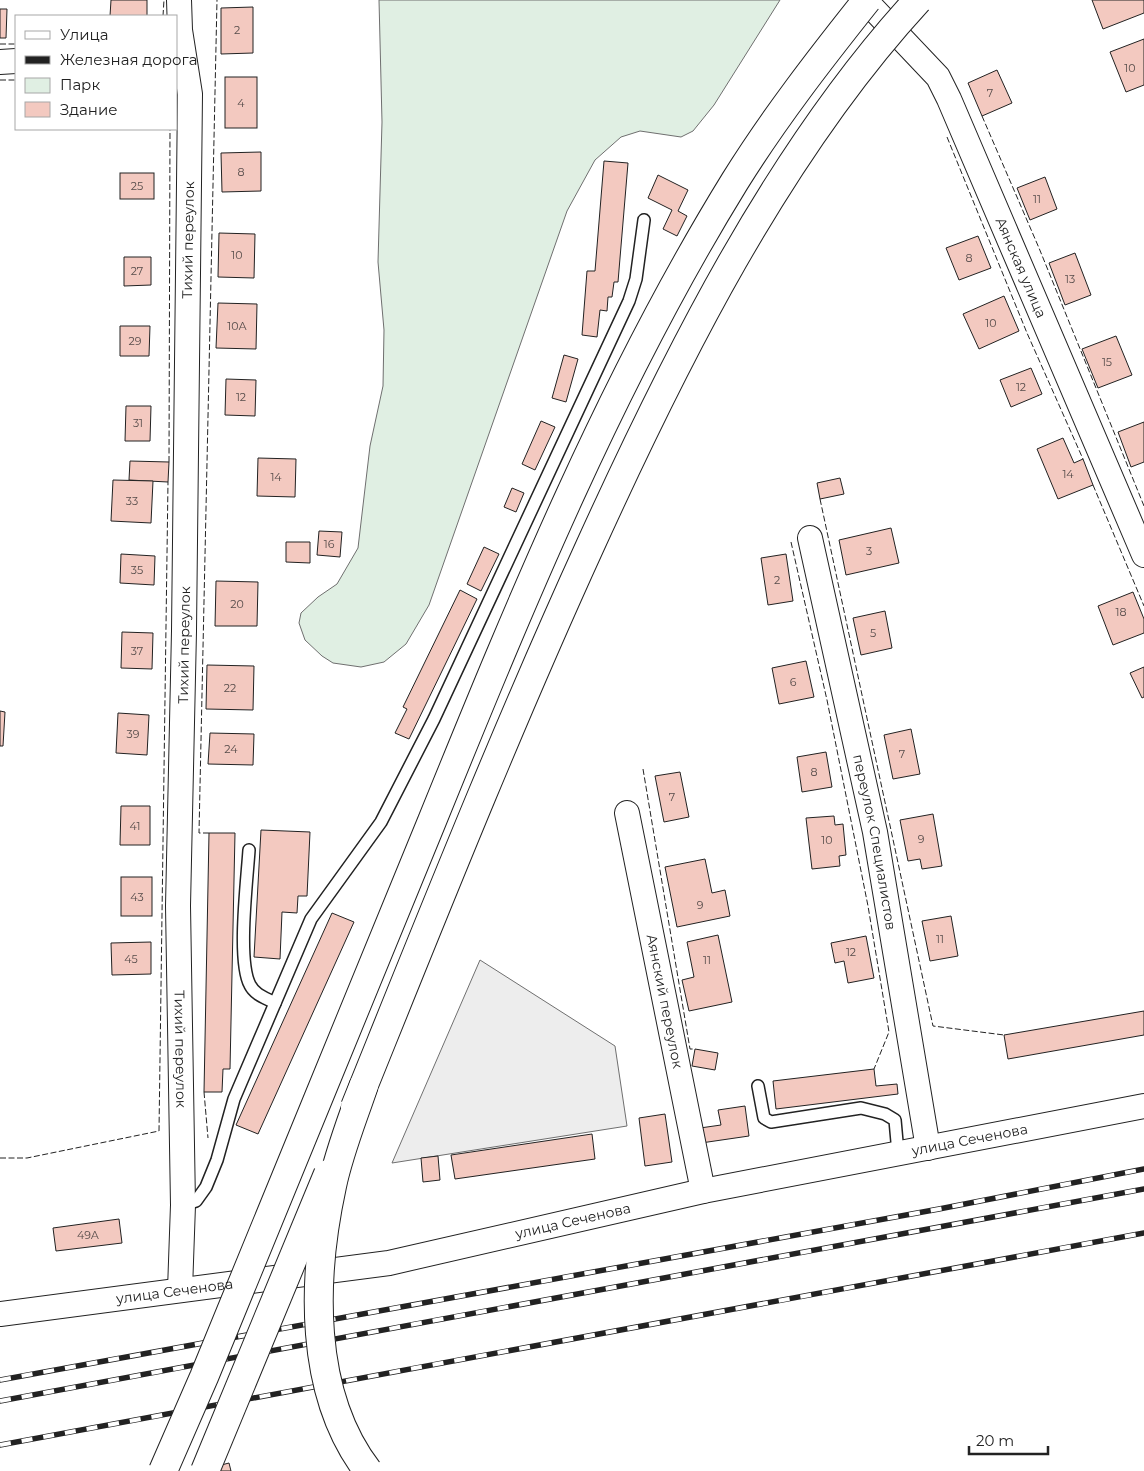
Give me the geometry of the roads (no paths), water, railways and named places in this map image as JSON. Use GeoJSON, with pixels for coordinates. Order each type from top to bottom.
{"type":"FeatureCollection","features":[{"type":"Feature","properties":{"kind":"main road"},"geometry":{"type":"LineString","coordinates":[[163,1471],[204,1377],[517,612],[597,436],[664,305],[735,182],[792,94],[866,0]]}},
{"type":"Feature","properties":{"kind":"main road"},"geometry":{"type":"LineString","coordinates":[[205,1471],[240,1392],[364,1085],[553,628],[632,452],[699,324],[768,202],[824,117],[896,24],[918,0]]}},
{"type":"Feature","properties":{"kind":"main road"},"geometry":{"type":"LineString","coordinates":[[364,1085],[332,1185],[320,1254],[319,1318],[325,1372],[340,1422],[368,1471]]}},
{"type":"Feature","properties":{"kind":"main road"},"geometry":{"type":"LineString","coordinates":[[154,1471],[204,1377]]}},
{"type":"Feature","properties":{"kind":"street","name":"Тихий переулок"},"geometry":{"type":"LineString","coordinates":[[179,0],[181,58],[190,114],[184,631],[178,906],[183,1205],[180,1290]]}},
{"type":"Feature","properties":{"kind":"street","name":"Аянская улица"},"geometry":{"type":"LineString","coordinates":[[866,0],[938,77],[950,99],[1144,555]]}},
{"type":"Feature","properties":{"kind":"street"},"geometry":{"type":"LineString","coordinates":[[0,62],[15,61]]}},
{"type":"Feature","properties":{"kind":"street","name":"переулок Специалистов"},"geometry":{"type":"LineString","coordinates":[[810,538],[875,832],[928,1148]]}},
{"type":"Feature","properties":{"kind":"street","name":"Аянский переулок"},"geometry":{"type":"LineString","coordinates":[[628,812],[703,1191]]}},
{"type":"Feature","properties":{"kind":"street","name":"улица Сеченова"},"geometry":{"type":"LineString","coordinates":[[0,1314],[388,1263],[703,1191],[1144,1106]]}},
{"type":"Feature","properties":{"kind":"lane"},"geometry":{"type":"LineString","coordinates":[[183,1205],[196,1201],[206,1187],[217,1160],[234,1099],[311,919],[381,822],[434,719],[496,589],[629,301],[636,279],[644,220]]}},
{"type":"Feature","properties":{"kind":"lane"},"geometry":{"type":"LineString","coordinates":[[249,850],[245,974],[251,987],[259,995],[275,1003]]}},
{"type":"Feature","properties":{"kind":"lane"},"geometry":{"type":"LineString","coordinates":[[758,1086],[764,1118],[771,1122],[861,1108],[885,1114],[895,1120],[898,1153]]}},
{"type":"Feature","properties":{"kind":"railway"},"geometry":{"type":"LineString","coordinates":[[0,1380],[939,1209],[1144,1169]]}},
{"type":"Feature","properties":{"kind":"railway"},"geometry":{"type":"LineString","coordinates":[[0,1401],[1144,1189]]}},
{"type":"Feature","properties":{"kind":"railway"},"geometry":{"type":"LineString","coordinates":[[0,1445],[1144,1233]]}}]}
